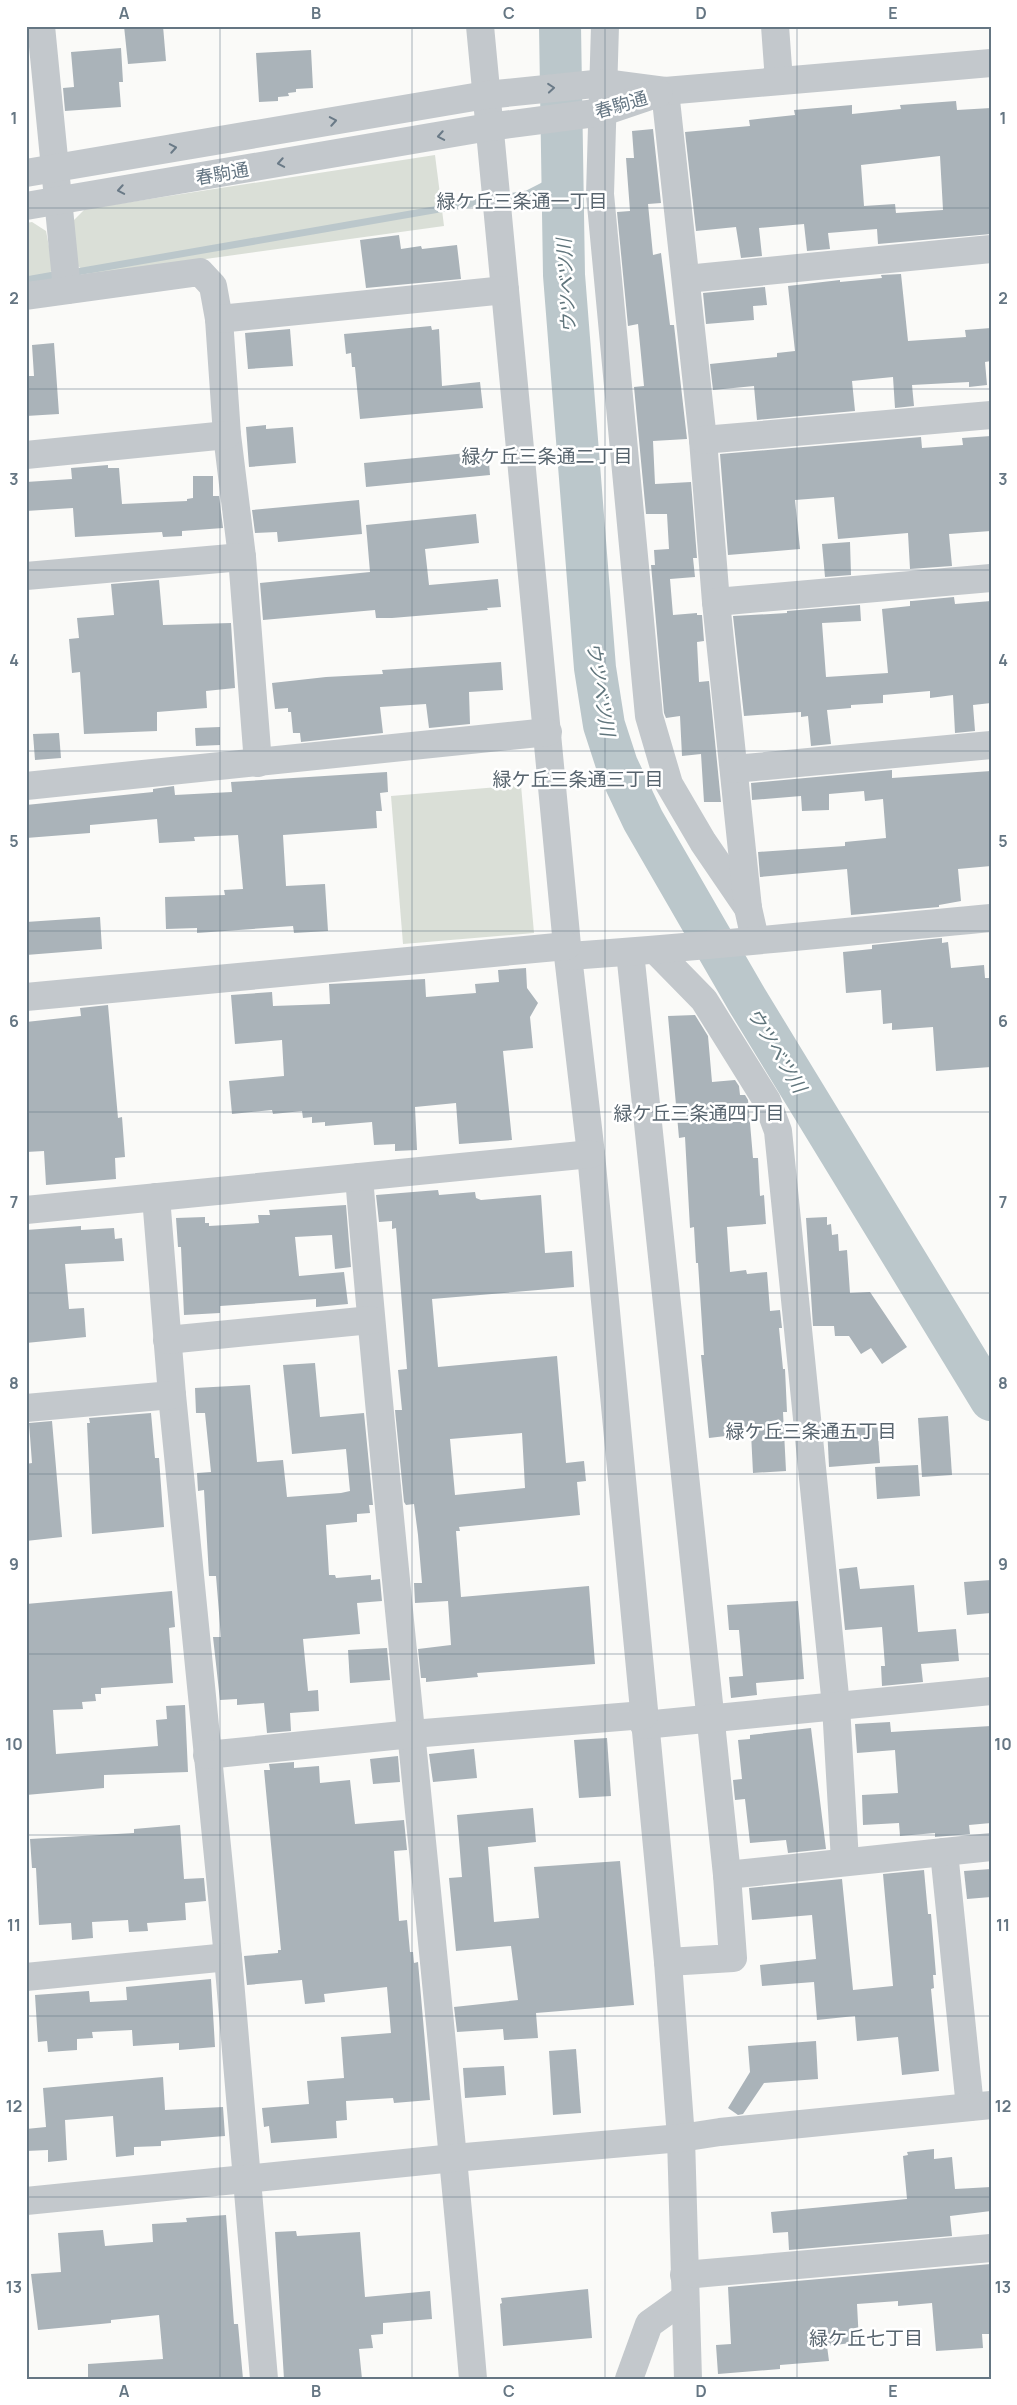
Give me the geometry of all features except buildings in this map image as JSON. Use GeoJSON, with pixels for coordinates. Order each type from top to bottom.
{"type":"FeatureCollection","features":[{"type":"Feature","properties":{"kind":"street"},"geometry":{"type":"LineString","coordinates":[[41,26],[67,290]]}},
{"type":"Feature","properties":{"kind":"street"},"geometry":{"type":"LineString","coordinates":[[480,26],[568,951],[591,1154],[668,1962],[681,2138],[688,2379]]}},
{"type":"Feature","properties":{"kind":"street"},"geometry":{"type":"LineString","coordinates":[[605,26],[594,84],[593,113],[649,716],[669,784],[703,842],[748,908]]}},
{"type":"Feature","properties":{"kind":"street"},"geometry":{"type":"LineString","coordinates":[[775,26],[779,81]]}},
{"type":"Feature","properties":{"kind":"street"},"geometry":{"type":"LineString","coordinates":[[749,940],[748,908],[716,602],[703,440],[665,91],[991,63]]}},
{"type":"Feature","properties":{"kind":"street","name":"春駒通"},"geometry":{"type":"LineString","coordinates":[[26,173],[486,95],[594,84],[665,91]]}},
{"type":"Feature","properties":{"kind":"street","name":"春駒通"},"geometry":{"type":"LineString","coordinates":[[26,206],[519,123],[593,113],[665,91]]}},
{"type":"Feature","properties":{"kind":"street"},"geometry":{"type":"LineString","coordinates":[[686,279],[991,249]]}},
{"type":"Feature","properties":{"kind":"street"},"geometry":{"type":"LineString","coordinates":[[26,296],[200,272],[213,286],[219,318],[228,435],[242,557],[258,763]]}},
{"type":"Feature","properties":{"kind":"street"},"geometry":{"type":"LineString","coordinates":[[219,318],[505,290]]}},
{"type":"Feature","properties":{"kind":"street"},"geometry":{"type":"LineString","coordinates":[[703,440],[991,415]]}},
{"type":"Feature","properties":{"kind":"street"},"geometry":{"type":"LineString","coordinates":[[26,455],[228,435]]}},
{"type":"Feature","properties":{"kind":"street"},"geometry":{"type":"LineString","coordinates":[[26,576],[242,557]]}},
{"type":"Feature","properties":{"kind":"street"},"geometry":{"type":"LineString","coordinates":[[716,602],[991,578]]}},
{"type":"Feature","properties":{"kind":"street"},"geometry":{"type":"LineString","coordinates":[[26,786],[548,732]]}},
{"type":"Feature","properties":{"kind":"street"},"geometry":{"type":"LineString","coordinates":[[734,769],[991,745]]}},
{"type":"Feature","properties":{"kind":"street"},"geometry":{"type":"LineString","coordinates":[[26,997],[568,951],[630,952],[669,950],[749,940],[991,918]]}},
{"type":"Feature","properties":{"kind":"street"},"geometry":{"type":"LineString","coordinates":[[669,950],[704,1000],[767,1101],[778,1131],[836,1706],[846,1861]]}},
{"type":"Feature","properties":{"kind":"street"},"geometry":{"type":"LineString","coordinates":[[630,952],[727,1875],[734,1958],[668,1962]]}},
{"type":"Feature","properties":{"kind":"street"},"geometry":{"type":"LineString","coordinates":[[26,1210],[591,1154]]}},
{"type":"Feature","properties":{"kind":"street"},"geometry":{"type":"LineString","coordinates":[[359,1177],[371,1320],[454,2158],[473,2379]]}},
{"type":"Feature","properties":{"kind":"street"},"geometry":{"type":"LineString","coordinates":[[156,1197],[172,1395],[228,1957],[264,2379]]}},
{"type":"Feature","properties":{"kind":"street"},"geometry":{"type":"LineString","coordinates":[[167,1340],[371,1320]]}},
{"type":"Feature","properties":{"kind":"street"},"geometry":{"type":"LineString","coordinates":[[26,1408],[172,1395]]}},
{"type":"Feature","properties":{"kind":"street"},"geometry":{"type":"LineString","coordinates":[[207,1755],[412,1734],[709,1718],[991,1691]]}},
{"type":"Feature","properties":{"kind":"street"},"geometry":{"type":"LineString","coordinates":[[727,1875],[991,1847]]}},
{"type":"Feature","properties":{"kind":"street"},"geometry":{"type":"LineString","coordinates":[[26,2201],[454,2158],[681,2138],[720,2132],[980,2106],[944,1852]]}},
{"type":"Feature","properties":{"kind":"street"},"geometry":{"type":"LineString","coordinates":[[27,1973],[228,1957]]}},
{"type":"Feature","properties":{"kind":"street"},"geometry":{"type":"LineString","coordinates":[[629,2379],[649,2324],[684,2287],[991,2248]]}},
{"type":"Feature","properties":{"kind":"shaded area"},"geometry":{"type":"Polygon","coordinates":[[[435,155],[444,226],[90,275],[75,264],[71,223],[85,209],[435,155]]]}},
{"type":"Feature","properties":{"kind":"shaded area"},"geometry":{"type":"Polygon","coordinates":[[[32,222],[46,231],[53,267],[47,280],[26,283],[26,223],[32,222]]]}},
{"type":"Feature","properties":{"kind":"shaded area"},"geometry":{"type":"Polygon","coordinates":[[[521,785],[534,933],[403,944],[391,796],[521,785]]]}},
{"type":"Feature","properties":{"kind":"waterway","name":"ウツベツ川"},"geometry":{"type":"LineString","coordinates":[[560,26],[564,275],[595,668],[604,725],[617,765],[643,820],[747,1000],[991,1400]]}},
{"type":"Feature","properties":{"kind":"waterway"},"geometry":{"type":"LineString","coordinates":[[502,198],[527,194],[562,176]]}},
{"type":"Feature","properties":{"kind":"waterway"},"geometry":{"type":"LineString","coordinates":[[71,273],[491,200]]}},
{"type":"Feature","properties":{"kind":"waterway"},"geometry":{"type":"LineString","coordinates":[[26,280],[60,274]]}},
{"type":"Feature","properties":{"kind":"district","name":"緑ケ丘三条通一丁目"},"geometry":{"type":"Point","coordinates":[522,201]}},
{"type":"Feature","properties":{"kind":"district","name":"緑ケ丘三条通二丁目"},"geometry":{"type":"Point","coordinates":[547,456]}},
{"type":"Feature","properties":{"kind":"district","name":"緑ケ丘三条通三丁目"},"geometry":{"type":"Point","coordinates":[578,779]}},
{"type":"Feature","properties":{"kind":"district","name":"緑ケ丘三条通四丁目"},"geometry":{"type":"Point","coordinates":[699,1113]}},
{"type":"Feature","properties":{"kind":"district","name":"緑ケ丘三条通五丁目"},"geometry":{"type":"Point","coordinates":[811,1431]}},
{"type":"Feature","properties":{"kind":"district","name":"緑ケ丘七丁目"},"geometry":{"type":"Point","coordinates":[866,2338]}}]}
